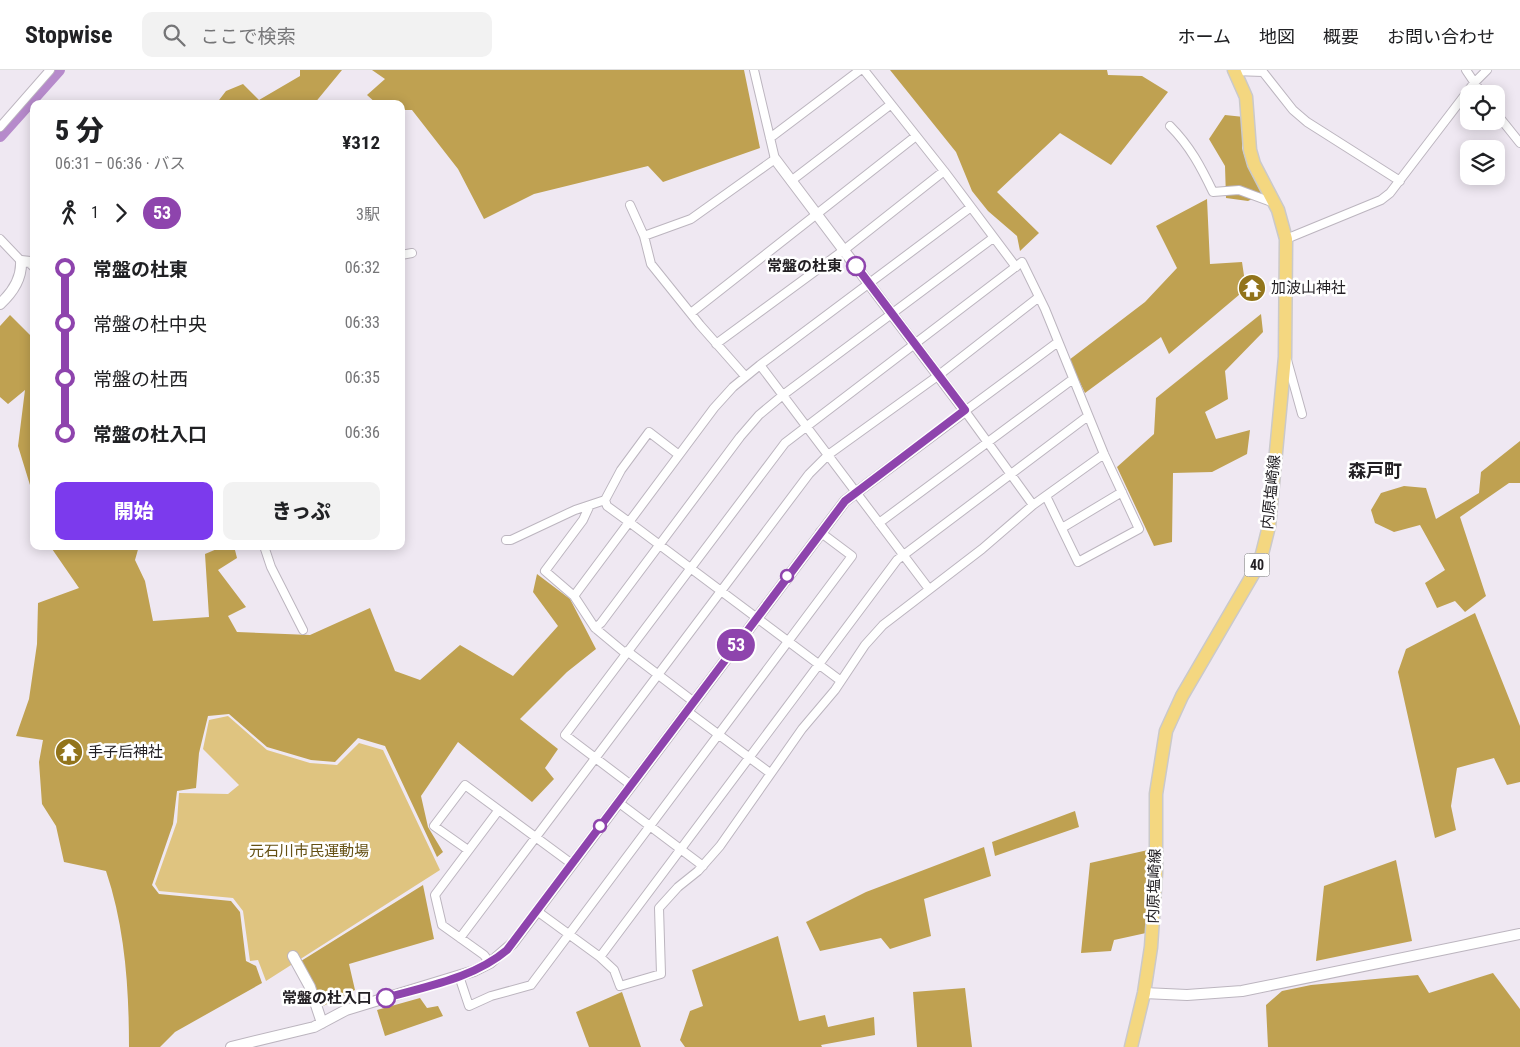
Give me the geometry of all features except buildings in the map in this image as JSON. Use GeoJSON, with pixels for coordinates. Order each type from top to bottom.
{"type":"FeatureCollection","features":[{"type":"Feature","properties":{"kind":"main road","name":"内原塩崎線"},"geometry":{"type":"LineString","coordinates":[[1131,1047],[1144,993],[1153,928],[1156,794],[1164,741],[1172,715],[1182,696],[1246,587],[1262,554],[1269,526],[1285,357],[1286,239],[1282,218],[1254,164],[1250,150],[1246,97],[1234,70]]}},
{"type":"Feature","properties":{"kind":"street"},"geometry":{"type":"LineString","coordinates":[[0,127],[50,70]]}},
{"type":"Feature","properties":{"kind":"street"},"geometry":{"type":"LineString","coordinates":[[770,138],[860,70]]}},
{"type":"Feature","properties":{"kind":"street"},"geometry":{"type":"LineString","coordinates":[[864,70],[944,171],[1016,267]]}},
{"type":"Feature","properties":{"kind":"street"},"geometry":{"type":"LineString","coordinates":[[1234,70],[1263,72],[1293,110],[1307,122],[1400,182]]}},
{"type":"Feature","properties":{"kind":"street"},"geometry":{"type":"LineString","coordinates":[[1466,70],[1474,83]]}},
{"type":"Feature","properties":{"kind":"street"},"geometry":{"type":"LineString","coordinates":[[1286,239],[1381,200],[1390,193],[1474,83],[1487,70]]}},
{"type":"Feature","properties":{"kind":"street"},"geometry":{"type":"LineString","coordinates":[[756,71],[775,159],[990,443],[1033,505]]}},
{"type":"Feature","properties":{"kind":"street"},"geometry":{"type":"LineString","coordinates":[[791,181],[890,105]]}},
{"type":"Feature","properties":{"kind":"street"},"geometry":{"type":"LineString","coordinates":[[1505,124],[1520,143]]}},
{"type":"Feature","properties":{"kind":"street"},"geometry":{"type":"LineString","coordinates":[[1170,126],[1185,141],[1196,157],[1213,192],[1239,190],[1274,203]]}},
{"type":"Feature","properties":{"kind":"street"},"geometry":{"type":"LineString","coordinates":[[691,313],[816,212],[916,136]]}},
{"type":"Feature","properties":{"kind":"street"},"geometry":{"type":"LineString","coordinates":[[644,236],[691,219],[775,159]]}},
{"type":"Feature","properties":{"kind":"street"},"geometry":{"type":"LineString","coordinates":[[716,344],[844,250],[944,171]]}},
{"type":"Feature","properties":{"kind":"street"},"geometry":{"type":"LineString","coordinates":[[630,205],[644,236],[650,264],[745,376]]}},
{"type":"Feature","properties":{"kind":"street"},"geometry":{"type":"LineString","coordinates":[[574,596],[714,408],[745,376],[971,207]]}},
{"type":"Feature","properties":{"kind":"street"},"geometry":{"type":"LineString","coordinates":[[595,628],[601,623],[740,437],[759,415],[993,238]]}},
{"type":"Feature","properties":{"kind":"street"},"geometry":{"type":"LineString","coordinates":[[0,239],[21,261],[22,270],[6,298],[0,304]]}},
{"type":"Feature","properties":{"kind":"street"},"geometry":{"type":"LineString","coordinates":[[405,254],[412,253]]}},
{"type":"Feature","properties":{"kind":"street"},"geometry":{"type":"LineString","coordinates":[[21,261],[30,262]]}},
{"type":"Feature","properties":{"kind":"street"},"geometry":{"type":"LineString","coordinates":[[631,785],[564,734],[778,451],[806,425],[1022,262],[1058,342],[1104,454],[1139,529],[1078,562],[1046,496]]}},
{"type":"Feature","properties":{"kind":"street"},"geometry":{"type":"LineString","coordinates":[[460,938],[802,482],[828,456],[939,375],[1039,298]]}},
{"type":"Feature","properties":{"kind":"street"},"geometry":{"type":"LineString","coordinates":[[231,1047],[322,1023],[346,1010],[459,976],[490,963],[513,942],[537,911],[845,501],[1058,342]]}},
{"type":"Feature","properties":{"kind":"street"},"geometry":{"type":"LineString","coordinates":[[1285,357],[1302,414]]}},
{"type":"Feature","properties":{"kind":"street"},"geometry":{"type":"LineString","coordinates":[[760,365],[928,589]]}},
{"type":"Feature","properties":{"kind":"street"},"geometry":{"type":"LineString","coordinates":[[879,523],[990,443],[1073,379]]}},
{"type":"Feature","properties":{"kind":"street"},"geometry":{"type":"LineString","coordinates":[[600,957],[897,560],[1088,416]]}},
{"type":"Feature","properties":{"kind":"street"},"geometry":{"type":"LineString","coordinates":[[506,540],[511,540],[575,510],[605,500],[621,470],[649,432],[679,455]]}},
{"type":"Feature","properties":{"kind":"street"},"geometry":{"type":"LineString","coordinates":[[537,911],[600,957],[614,970],[620,986],[661,974],[659,908],[678,887],[703,866],[720,846],[746,811],[770,772],[841,681],[865,645],[883,625],[982,549],[1033,505],[1104,454]]}},
{"type":"Feature","properties":{"kind":"street"},"geometry":{"type":"LineString","coordinates":[[1062,528],[1122,492]]}},
{"type":"Feature","properties":{"kind":"street"},"geometry":{"type":"LineString","coordinates":[[605,500],[607,506],[841,681]]}},
{"type":"Feature","properties":{"kind":"street"},"geometry":{"type":"LineString","coordinates":[[589,506],[582,520],[546,571],[574,596],[595,628],[694,702]]}},
{"type":"Feature","properties":{"kind":"street"},"geometry":{"type":"LineString","coordinates":[[459,976],[469,1006],[491,996],[531,985],[720,735],[852,556],[820,532]]}},
{"type":"Feature","properties":{"kind":"street"},"geometry":{"type":"LineString","coordinates":[[265,550],[271,567],[303,630]]}},
{"type":"Feature","properties":{"kind":"street"},"geometry":{"type":"LineString","coordinates":[[687,711],[770,772]]}},
{"type":"Feature","properties":{"kind":"street"},"geometry":{"type":"LineString","coordinates":[[468,850],[434,826],[465,786],[572,864]]}},
{"type":"Feature","properties":{"kind":"street"},"geometry":{"type":"LineString","coordinates":[[618,802],[703,866]]}},
{"type":"Feature","properties":{"kind":"street"},"geometry":{"type":"LineString","coordinates":[[490,963],[484,955],[442,925],[435,896],[498,811]]}},
{"type":"Feature","properties":{"kind":"street"},"geometry":{"type":"LineString","coordinates":[[1144,993],[1165,996],[1242,991],[1520,934]]}},
{"type":"Feature","properties":{"kind":"street"},"geometry":{"type":"LineString","coordinates":[[293,956],[310,988],[322,1023]]}},
{"type":"Feature","properties":{"kind":"green space","name":"元石川市民運動場"},"geometry":{"type":"Polygon","coordinates":[[[228,716],[267,750],[310,763],[337,765],[359,743],[383,750],[440,870],[266,981],[258,960],[250,961],[243,911],[233,898],[159,891],[155,884],[177,822],[179,793],[228,794],[239,785],[203,749],[209,720],[228,716]]]}},
{"type":"Feature","properties":{"kind":"shaded area"},"geometry":{"type":"Polygon","coordinates":[[[300,70],[342,70],[317,100],[259,100],[300,76],[300,70]]]}},
{"type":"Feature","properties":{"kind":"shaded area"},"geometry":{"type":"Polygon","coordinates":[[[372,70],[744,70],[760,148],[663,182],[648,166],[534,194],[484,219],[458,169],[412,110],[405,110],[405,100],[373,100],[367,95],[385,79],[372,70]]]}},
{"type":"Feature","properties":{"kind":"shaded area"},"geometry":{"type":"Polygon","coordinates":[[[890,70],[1107,70],[1108,75],[1142,76],[1168,92],[1111,165],[1060,133],[997,192],[1039,233],[1020,251],[1017,236],[988,211],[972,191],[956,152],[890,70]]]}},
{"type":"Feature","properties":{"kind":"shaded area"},"geometry":{"type":"Polygon","coordinates":[[[243,84],[259,100],[219,100],[226,91],[243,84]]]}},
{"type":"Feature","properties":{"kind":"shaded area"},"geometry":{"type":"Polygon","coordinates":[[[1225,115],[1244,117],[1242,148],[1248,167],[1262,194],[1248,201],[1226,198],[1225,166],[1209,139],[1225,115]]]}},
{"type":"Feature","properties":{"kind":"shaded area"},"geometry":{"type":"Polygon","coordinates":[[[1207,199],[1210,264],[1242,262],[1246,289],[1169,354],[1161,337],[1085,393],[1069,360],[1145,302],[1177,268],[1156,226],[1207,199]]]}},
{"type":"Feature","properties":{"kind":"shaded area"},"geometry":{"type":"Polygon","coordinates":[[[1261,314],[1263,332],[1225,371],[1228,399],[1205,412],[1216,439],[1250,430],[1247,454],[1212,472],[1173,473],[1172,542],[1154,546],[1117,467],[1154,434],[1156,398],[1261,314]]]}},
{"type":"Feature","properties":{"kind":"shaded area"},"geometry":{"type":"Polygon","coordinates":[[[10,315],[30,335],[30,485],[18,446],[25,390],[8,404],[0,397],[0,326],[10,315]]]}},
{"type":"Feature","properties":{"kind":"shaded area"},"geometry":{"type":"Polygon","coordinates":[[[1520,441],[1520,483],[1509,483],[1460,517],[1486,596],[1465,612],[1455,601],[1437,608],[1425,583],[1445,570],[1420,525],[1394,532],[1375,523],[1371,510],[1381,493],[1404,486],[1426,488],[1436,519],[1479,493],[1481,472],[1520,441]]]}},
{"type":"Feature","properties":{"kind":"shaded area"},"geometry":{"type":"Polygon","coordinates":[[[53,550],[138,550],[135,560],[145,581],[153,621],[209,617],[205,554],[214,550],[235,550],[237,558],[218,570],[246,607],[228,616],[237,632],[310,635],[370,608],[395,671],[420,680],[460,645],[513,676],[558,626],[533,592],[537,574],[570,599],[596,649],[567,672],[520,719],[558,749],[545,768],[554,779],[532,802],[458,742],[421,796],[428,827],[443,852],[437,857],[385,746],[358,738],[335,762],[311,760],[267,747],[229,714],[208,716],[199,753],[196,788],[177,791],[173,824],[152,885],[159,894],[231,901],[240,912],[246,961],[256,966],[262,983],[175,1032],[160,1047],[129,1047],[125,958],[118,914],[106,871],[64,862],[56,826],[42,804],[39,762],[43,740],[16,736],[29,699],[37,644],[38,603],[79,588],[53,550]]]}},
{"type":"Feature","properties":{"kind":"shaded area"},"geometry":{"type":"Polygon","coordinates":[[[1475,613],[1520,726],[1520,782],[1507,785],[1494,758],[1457,768],[1451,806],[1456,830],[1435,838],[1398,672],[1406,649],[1475,613]]]}},
{"type":"Feature","properties":{"kind":"shaded area"},"geometry":{"type":"Polygon","coordinates":[[[1075,811],[1079,827],[995,856],[992,842],[1075,811]]]}},
{"type":"Feature","properties":{"kind":"shaded area"},"geometry":{"type":"Polygon","coordinates":[[[984,847],[991,876],[924,899],[931,936],[890,949],[881,938],[820,951],[806,922],[866,892],[984,847]]]}},
{"type":"Feature","properties":{"kind":"shaded area"},"geometry":{"type":"Polygon","coordinates":[[[1148,850],[1151,913],[1146,933],[1114,940],[1111,951],[1081,953],[1090,863],[1148,850]]]}},
{"type":"Feature","properties":{"kind":"shaded area"},"geometry":{"type":"Polygon","coordinates":[[[1396,860],[1412,941],[1316,961],[1324,886],[1396,860]]]}},
{"type":"Feature","properties":{"kind":"shaded area"},"geometry":{"type":"Polygon","coordinates":[[[423,885],[434,939],[349,964],[355,990],[323,1006],[301,961],[423,885]]]}},
{"type":"Feature","properties":{"kind":"shaded area"},"geometry":{"type":"Polygon","coordinates":[[[778,936],[799,1021],[825,1015],[828,1027],[874,1017],[875,1035],[821,1045],[822,1047],[685,1047],[680,1040],[690,1011],[703,1006],[692,970],[778,936]]]}},
{"type":"Feature","properties":{"kind":"shaded area"},"geometry":{"type":"Polygon","coordinates":[[[1493,973],[1520,1009],[1520,1047],[1268,1047],[1266,1005],[1282,991],[1311,985],[1418,975],[1429,993],[1493,973]]]}},
{"type":"Feature","properties":{"kind":"shaded area"},"geometry":{"type":"Polygon","coordinates":[[[965,988],[972,1047],[917,1047],[913,992],[965,988]]]}},
{"type":"Feature","properties":{"kind":"shaded area"},"geometry":{"type":"Polygon","coordinates":[[[622,992],[641,1047],[589,1047],[576,1012],[622,992]]]}},
{"type":"Feature","properties":{"kind":"shaded area"},"geometry":{"type":"Polygon","coordinates":[[[420,998],[427,1008],[438,1006],[443,1016],[385,1036],[377,1010],[420,998]]]}},
{"type":"Feature","properties":{"kind":"waterway"},"geometry":{"type":"LineString","coordinates":[[32,100],[59,70]]}},
{"type":"Feature","properties":{"kind":"waterway"},"geometry":{"type":"LineString","coordinates":[[0,136],[30,102]]}},
{"type":"Feature","properties":{"kind":"bus line","name":"53"},"geometry":{"type":"LineString","coordinates":[[386,998],[474,971],[490,963],[507,950],[837,510],[865,485],[965,410],[856,266]]}},
{"type":"Feature","properties":{"kind":"place","name":"常盤の杜東"},"geometry":{"type":"Point","coordinates":[856,266]}},
{"type":"Feature","properties":{"kind":"place","name":"加波山神社"},"geometry":{"type":"Point","coordinates":[1252,288]}},
{"type":"Feature","properties":{"kind":"place","name":"手子后神社"},"geometry":{"type":"Point","coordinates":[69,752]}},
{"type":"Feature","properties":{"kind":"place","name":"常盤の杜入口"},"geometry":{"type":"Point","coordinates":[386,998]}},
{"type":"Feature","properties":{"kind":"district","name":"森戸町"},"geometry":{"type":"Point","coordinates":[1375,470]}}]}
